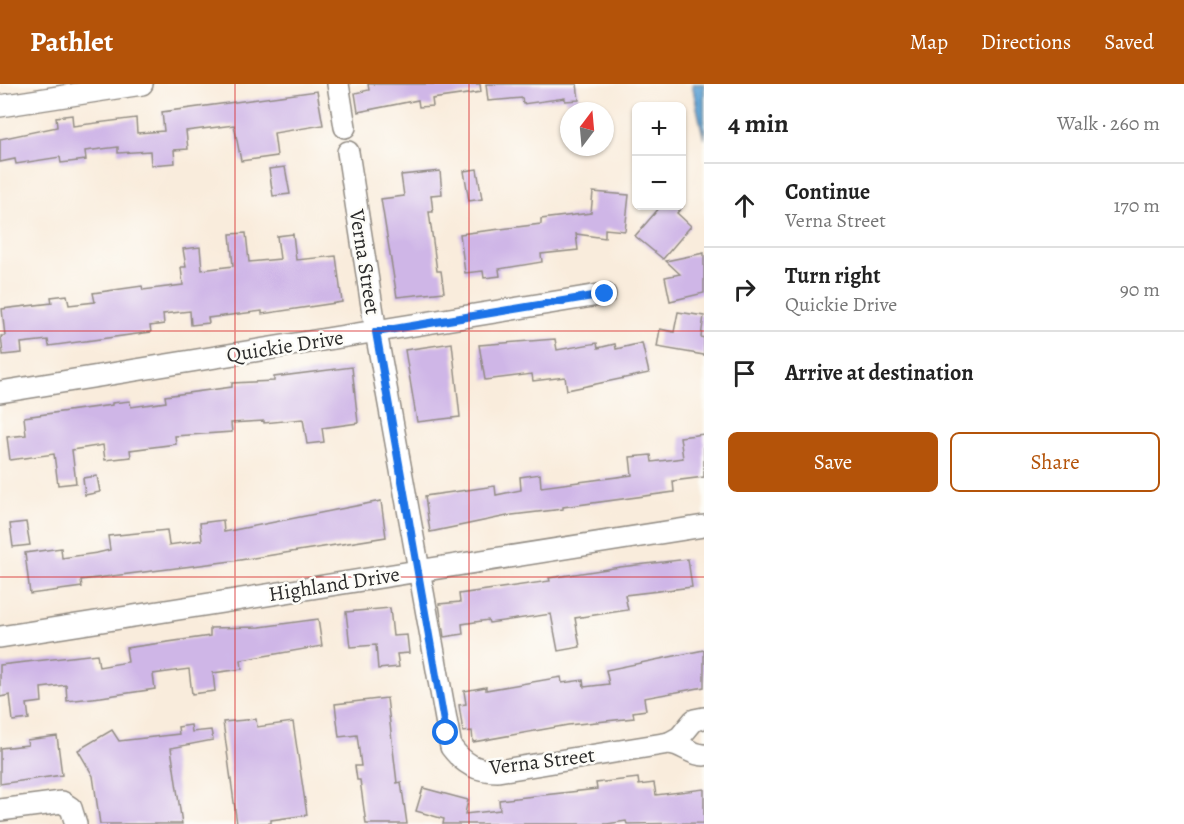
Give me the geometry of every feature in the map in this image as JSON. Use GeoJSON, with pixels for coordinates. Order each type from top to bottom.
{"type":"FeatureCollection","features":[{"type":"Feature","properties":{"kind":"street"},"geometry":{"type":"LineString","coordinates":[[0,106],[142,84]]}},
{"type":"Feature","properties":{"kind":"street"},"geometry":{"type":"LineString","coordinates":[[338,84],[345,127]]}},
{"type":"Feature","properties":{"kind":"street","name":"Verna Street"},"geometry":{"type":"LineString","coordinates":[[348,152],[376,332],[446,733],[451,747],[465,763],[485,771],[498,771],[669,742]]}},
{"type":"Feature","properties":{"kind":"street","name":"Quickie Drive"},"geometry":{"type":"LineString","coordinates":[[0,392],[605,294]]}},
{"type":"Feature","properties":{"kind":"street","name":"Highland Drive"},"geometry":{"type":"LineString","coordinates":[[0,637],[704,526]]}},
{"type":"Feature","properties":{"kind":"street"},"geometry":{"type":"LineString","coordinates":[[669,742],[680,737],[694,720],[704,718]]}},
{"type":"Feature","properties":{"kind":"street"},"geometry":{"type":"LineString","coordinates":[[669,742],[681,744],[691,753],[704,755]]}},
{"type":"Feature","properties":{"kind":"street"},"geometry":{"type":"LineString","coordinates":[[0,810],[62,802],[71,808],[76,824]]}},
{"type":"Feature","properties":{"kind":"water"},"geometry":{"type":"Polygon","coordinates":[[[692,84],[704,84],[704,140],[692,84]]]}},
{"type":"Feature","properties":{"kind":"building"},"geometry":{"type":"Polygon","coordinates":[[[368,84],[480,84],[481,92],[432,99],[433,106],[419,107],[418,100],[358,112],[355,93],[369,90],[368,84]]]}},
{"type":"Feature","properties":{"kind":"building"},"geometry":{"type":"Polygon","coordinates":[[[486,84],[577,84],[579,100],[565,101],[565,98],[523,104],[522,98],[488,101],[486,84]]]}},
{"type":"Feature","properties":{"kind":"building"},"geometry":{"type":"Polygon","coordinates":[[[317,91],[323,125],[274,133],[277,156],[241,161],[234,125],[186,131],[188,149],[174,150],[175,163],[151,165],[150,151],[118,153],[118,147],[85,151],[86,160],[61,163],[60,157],[16,164],[15,159],[0,162],[0,139],[57,127],[56,117],[72,115],[73,126],[136,118],[137,133],[164,131],[162,112],[317,91]]]}},
{"type":"Feature","properties":{"kind":"building"},"geometry":{"type":"Polygon","coordinates":[[[285,167],[290,194],[273,196],[269,169],[285,167]]]}},
{"type":"Feature","properties":{"kind":"building"},"geometry":{"type":"Polygon","coordinates":[[[477,169],[482,199],[469,201],[464,171],[477,169]]]}},
{"type":"Feature","properties":{"kind":"building"},"geometry":{"type":"Polygon","coordinates":[[[440,171],[442,194],[431,195],[433,212],[429,212],[437,271],[441,271],[444,292],[397,297],[381,199],[404,196],[401,175],[440,171]]]}},
{"type":"Feature","properties":{"kind":"building"},"geometry":{"type":"Polygon","coordinates":[[[593,192],[629,195],[625,231],[605,229],[605,238],[576,234],[578,250],[541,254],[542,262],[499,269],[500,276],[484,278],[483,271],[465,273],[460,234],[541,224],[541,219],[591,213],[593,192]]]}},
{"type":"Feature","properties":{"kind":"building"},"geometry":{"type":"Polygon","coordinates":[[[658,210],[680,210],[677,213],[691,226],[663,259],[635,236],[658,210]]]}},
{"type":"Feature","properties":{"kind":"building"},"geometry":{"type":"Polygon","coordinates":[[[246,233],[249,262],[280,259],[277,236],[293,234],[296,260],[336,256],[342,302],[262,314],[262,311],[208,318],[209,323],[191,325],[190,311],[163,314],[164,324],[150,326],[151,332],[49,346],[48,340],[21,343],[22,353],[3,355],[1,336],[5,336],[2,309],[52,303],[51,297],[67,295],[69,305],[95,302],[93,293],[142,286],[143,290],[183,285],[181,267],[186,267],[183,249],[200,247],[202,270],[233,266],[230,234],[246,233]]]}},
{"type":"Feature","properties":{"kind":"building"},"geometry":{"type":"Polygon","coordinates":[[[704,253],[704,293],[670,301],[665,277],[680,274],[666,261],[704,253]]]}},
{"type":"Feature","properties":{"kind":"building"},"geometry":{"type":"Polygon","coordinates":[[[678,312],[704,316],[701,337],[704,338],[704,355],[657,347],[660,329],[674,332],[678,312]]]}},
{"type":"Feature","properties":{"kind":"building"},"geometry":{"type":"Polygon","coordinates":[[[555,339],[557,350],[597,343],[598,348],[615,344],[616,349],[642,343],[649,373],[567,390],[565,377],[533,381],[532,374],[485,380],[479,345],[555,339]]]}},
{"type":"Feature","properties":{"kind":"building"},"geometry":{"type":"Polygon","coordinates":[[[452,343],[460,417],[417,422],[405,350],[452,343]]]}},
{"type":"Feature","properties":{"kind":"building"},"geometry":{"type":"Polygon","coordinates":[[[352,367],[358,423],[322,428],[324,442],[307,444],[303,419],[264,423],[264,421],[231,423],[232,432],[175,436],[176,444],[130,450],[131,457],[105,460],[103,445],[72,450],[76,483],[58,485],[54,454],[10,460],[7,437],[26,435],[24,417],[130,401],[131,407],[166,402],[165,396],[232,387],[232,383],[274,381],[274,377],[352,367]]]}},
{"type":"Feature","properties":{"kind":"building"},"geometry":{"type":"Polygon","coordinates":[[[704,434],[704,477],[673,481],[674,492],[512,515],[430,532],[425,496],[495,486],[496,495],[521,490],[520,477],[540,474],[541,487],[632,475],[630,457],[651,455],[652,462],[683,458],[680,437],[704,434]]]}},
{"type":"Feature","properties":{"kind":"building"},"geometry":{"type":"Polygon","coordinates":[[[97,476],[100,492],[85,495],[83,478],[97,476]]]}},
{"type":"Feature","properties":{"kind":"building"},"geometry":{"type":"Polygon","coordinates":[[[381,501],[386,537],[240,560],[81,580],[82,587],[30,594],[25,553],[61,548],[62,558],[97,553],[110,550],[108,536],[167,530],[169,545],[202,540],[200,523],[223,520],[224,532],[381,501]]]}},
{"type":"Feature","properties":{"kind":"building"},"geometry":{"type":"Polygon","coordinates":[[[26,522],[30,545],[13,547],[10,524],[26,522]]]}},
{"type":"Feature","properties":{"kind":"building"},"geometry":{"type":"Polygon","coordinates":[[[688,559],[692,587],[625,595],[628,610],[575,618],[580,647],[558,651],[551,614],[489,623],[488,620],[462,624],[463,634],[444,637],[439,604],[460,602],[459,594],[550,581],[549,578],[620,567],[688,559]]]}},
{"type":"Feature","properties":{"kind":"building"},"geometry":{"type":"Polygon","coordinates":[[[390,608],[393,636],[407,635],[409,653],[397,654],[399,667],[378,669],[376,645],[350,647],[346,612],[390,608]]]}},
{"type":"Feature","properties":{"kind":"building"},"geometry":{"type":"Polygon","coordinates":[[[318,619],[322,646],[241,660],[242,669],[213,673],[215,691],[192,694],[189,669],[153,674],[155,689],[101,697],[67,701],[66,685],[41,688],[42,702],[27,704],[29,719],[13,721],[10,695],[0,697],[0,665],[97,654],[99,667],[128,662],[126,648],[210,636],[210,628],[260,627],[318,619]]]}},
{"type":"Feature","properties":{"kind":"building"},"geometry":{"type":"Polygon","coordinates":[[[704,650],[704,687],[644,698],[646,710],[633,712],[634,718],[568,725],[473,742],[472,731],[463,732],[459,705],[466,704],[464,691],[486,687],[486,690],[561,677],[562,683],[583,680],[584,687],[609,684],[606,670],[704,650]]]}},
{"type":"Feature","properties":{"kind":"building"},"geometry":{"type":"Polygon","coordinates":[[[387,698],[397,783],[401,782],[407,824],[366,824],[360,780],[357,780],[355,766],[361,766],[357,735],[339,737],[335,704],[387,698]]]}},
{"type":"Feature","properties":{"kind":"building"},"geometry":{"type":"Polygon","coordinates":[[[256,719],[257,727],[293,722],[307,815],[271,820],[271,823],[237,824],[223,722],[256,719]]]}},
{"type":"Feature","properties":{"kind":"building"},"geometry":{"type":"Polygon","coordinates":[[[191,725],[192,732],[211,730],[213,740],[171,748],[182,824],[100,824],[93,776],[78,750],[112,730],[119,741],[179,734],[178,727],[191,725]]]}},
{"type":"Feature","properties":{"kind":"building"},"geometry":{"type":"Polygon","coordinates":[[[57,736],[62,775],[0,784],[0,748],[28,745],[27,740],[57,736]]]}},
{"type":"Feature","properties":{"kind":"building"},"geometry":{"type":"Polygon","coordinates":[[[638,778],[639,785],[654,783],[656,795],[704,789],[704,823],[627,824],[626,821],[607,824],[443,824],[444,819],[416,811],[423,788],[468,800],[465,814],[500,810],[499,800],[597,789],[596,783],[638,778]]]}},
{"type":"Feature","properties":{"kind":"route"},"geometry":{"type":"LineString","coordinates":[[446,733],[376,332],[605,294]]}}]}
